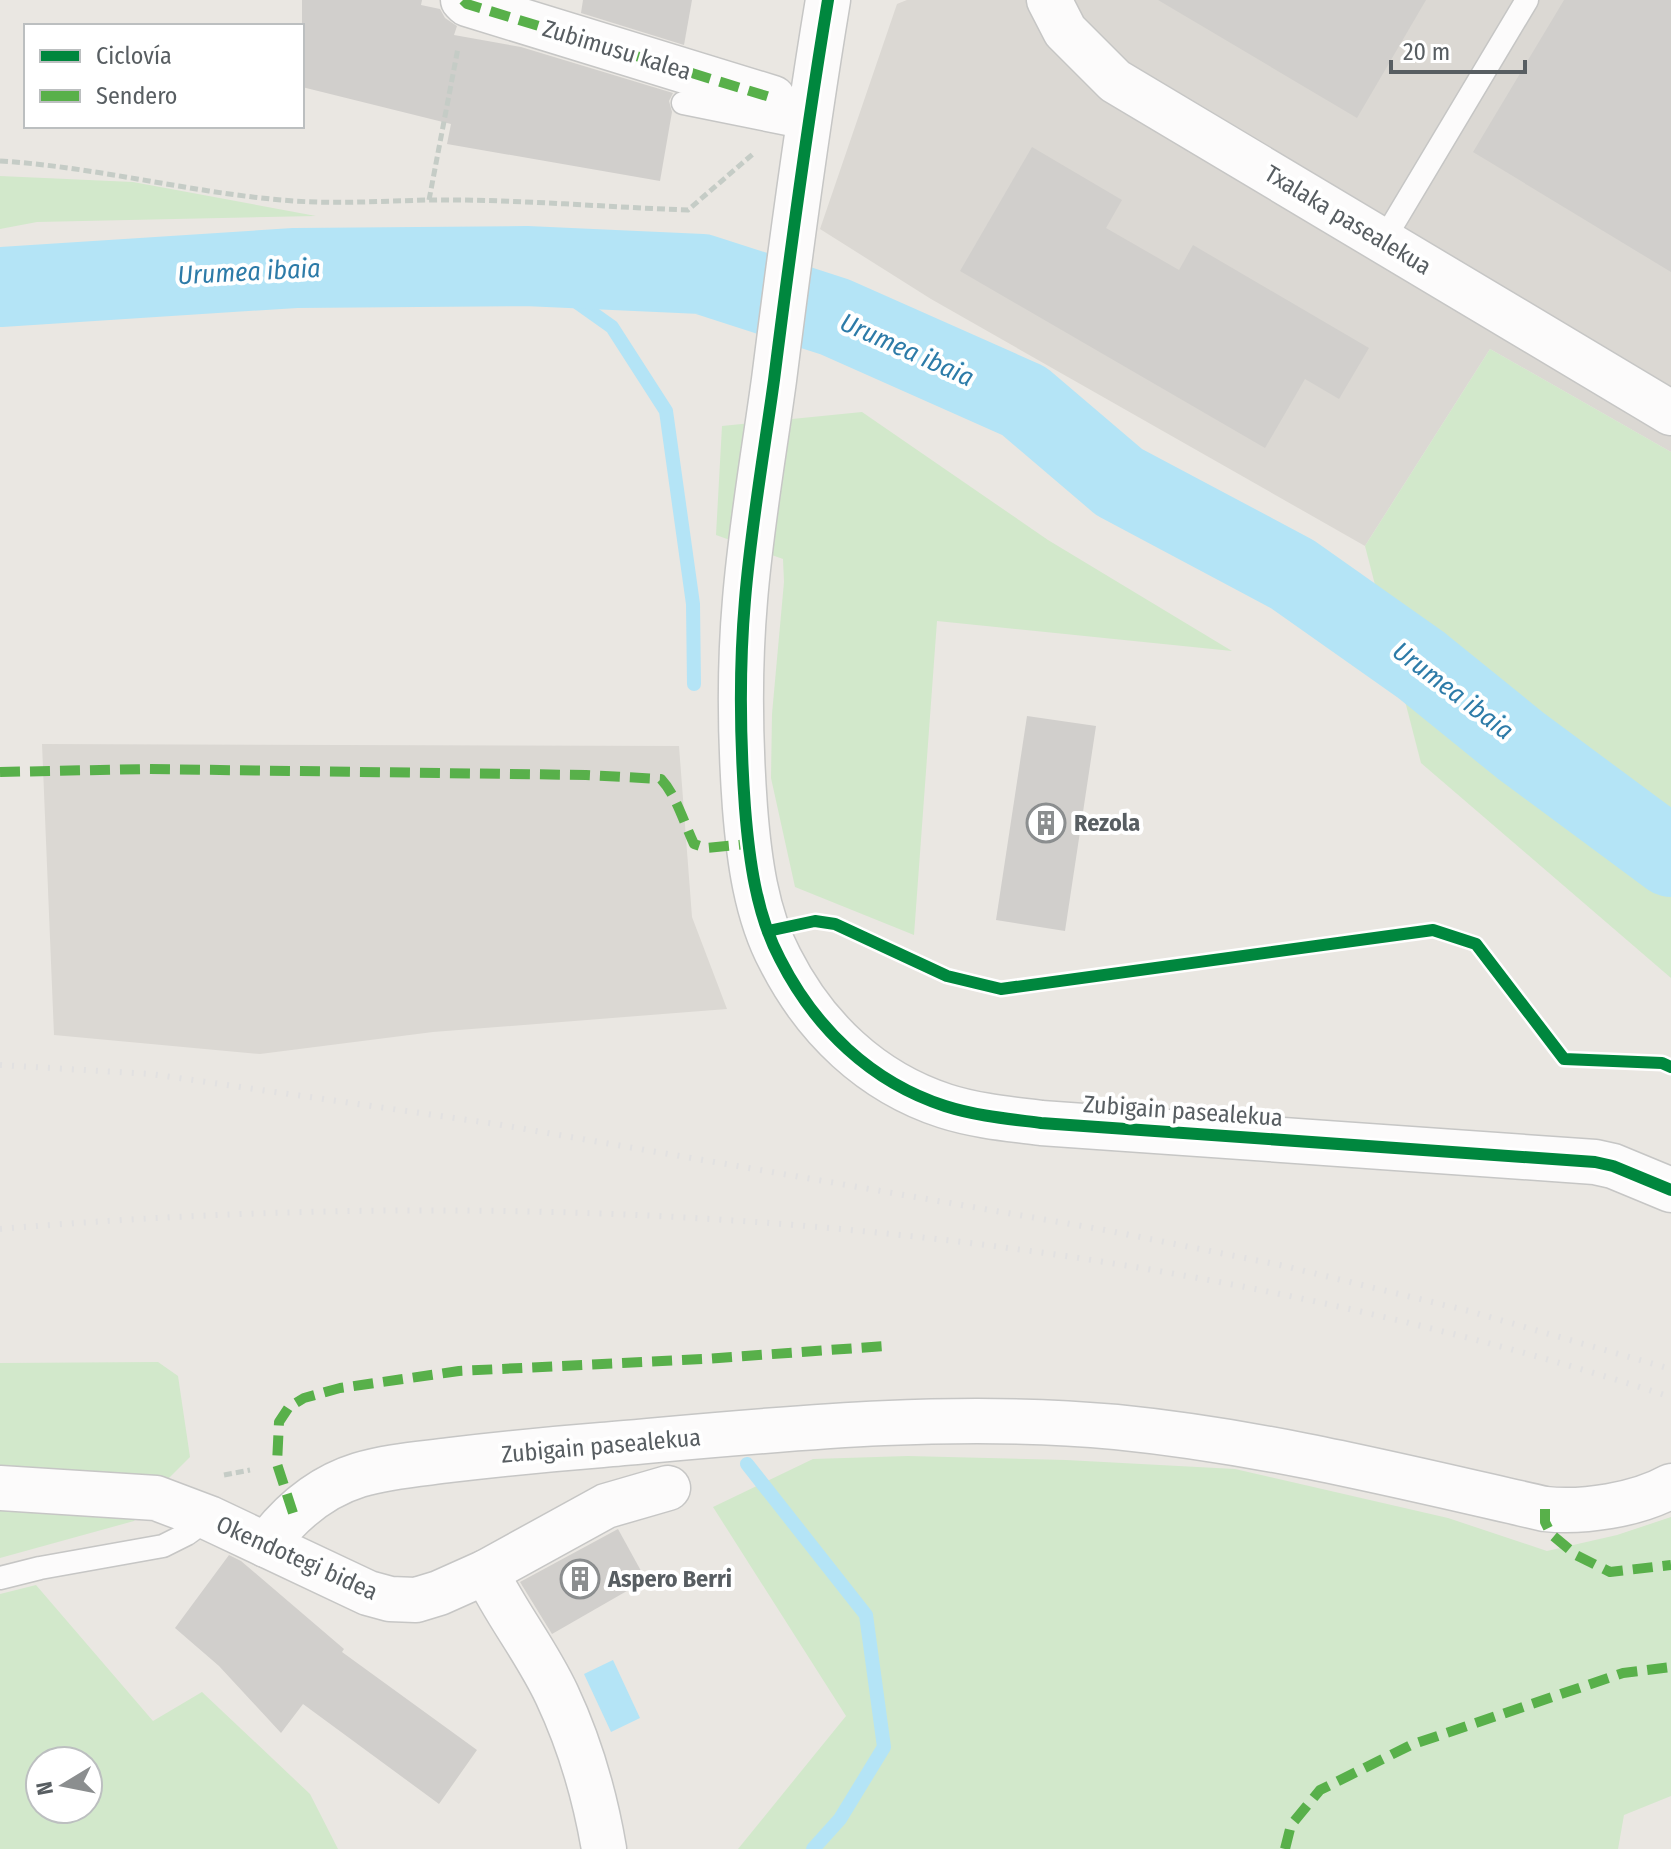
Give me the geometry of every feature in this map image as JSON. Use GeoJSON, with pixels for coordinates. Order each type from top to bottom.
{"type":"FeatureCollection","features":[{"type":"Feature","properties":{"kind":"street","name":"Zubigain pasealekua"},"geometry":{"type":"LineString","coordinates":[[828,0],[790,125],[745,600],[741,734],[748,844],[762,910],[779,958],[822,1023],[879,1076],[900,1088],[946,1106],[991,1117],[1595,1162],[1624,1170],[1671,1190]]}},
{"type":"Feature","properties":{"kind":"street","name":"Txalaka pasealekua"},"geometry":{"type":"LineString","coordinates":[[1049,0],[1065,31],[1115,81],[1671,413]]}},
{"type":"Feature","properties":{"kind":"street","name":"Zubimusu kalea"},"geometry":{"type":"LineString","coordinates":[[465,2],[790,125]]}},
{"type":"Feature","properties":{"kind":"street","name":"Zubigain pasealekua"},"geometry":{"type":"LineString","coordinates":[[266,1545],[293,1513],[326,1489],[359,1475],[398,1466],[533,1451],[904,1422],[1032,1421],[1116,1427],[1237,1442],[1306,1454],[1545,1509],[1589,1510],[1671,1486]]}},
{"type":"Feature","properties":{"kind":"street","name":"Okendotegi bidea"},"geometry":{"type":"LineString","coordinates":[[0,1488],[156,1498],[209,1518],[368,1593],[390,1599],[416,1600],[486,1572],[606,1506],[668,1488]]}},
{"type":"Feature","properties":{"kind":"street"},"geometry":{"type":"LineString","coordinates":[[486,1572],[557,1694],[585,1765],[604,1849]]}},
{"type":"Feature","properties":{"kind":"lane"},"geometry":{"type":"LineString","coordinates":[[1383,241],[1527,0]]}},
{"type":"Feature","properties":{"kind":"lane"},"geometry":{"type":"LineString","coordinates":[[683,103],[790,125]]}},
{"type":"Feature","properties":{"kind":"lane"},"geometry":{"type":"LineString","coordinates":[[0,1578],[163,1546],[209,1518]]}},
{"type":"Feature","properties":{"kind":"path"},"geometry":{"type":"LineString","coordinates":[[429,200],[465,2]]}},
{"type":"Feature","properties":{"kind":"path"},"geometry":{"type":"LineString","coordinates":[[0,161],[34,163],[229,194],[294,201],[361,203],[429,200],[688,210],[790,125]]}},
{"type":"Feature","properties":{"kind":"shaded area"},"geometry":{"type":"Polygon","coordinates":[[[907,0],[1671,0],[1671,452],[1490,349],[1365,546],[931,299],[820,229],[897,4],[907,0]]]}},
{"type":"Feature","properties":{"kind":"shaded area"},"geometry":{"type":"Polygon","coordinates":[[[42,744],[679,746],[692,917],[727,1009],[433,1032],[260,1054],[54,1035],[42,744]]]}},
{"type":"Feature","properties":{"kind":"green space"},"geometry":{"type":"Polygon","coordinates":[[[0,176],[133,182],[316,216],[37,222],[0,229],[0,176]]]}},
{"type":"Feature","properties":{"kind":"green space"},"geometry":{"type":"Polygon","coordinates":[[[1490,349],[1671,452],[1671,978],[1421,763],[1365,546],[1490,349]]]}},
{"type":"Feature","properties":{"kind":"green space"},"geometry":{"type":"Polygon","coordinates":[[[862,412],[1048,540],[1232,651],[937,621],[914,935],[795,887],[771,778],[772,714],[784,582],[783,559],[716,535],[722,426],[862,412]]]}},
{"type":"Feature","properties":{"kind":"green space"},"geometry":{"type":"Polygon","coordinates":[[[158,1362],[178,1376],[190,1457],[162,1485],[134,1521],[0,1558],[0,1363],[158,1362]]]}},
{"type":"Feature","properties":{"kind":"green space"},"geometry":{"type":"Polygon","coordinates":[[[908,1456],[1235,1469],[1448,1518],[1547,1551],[1617,1535],[1671,1517],[1671,1796],[1624,1815],[1618,1849],[738,1849],[846,1716],[713,1507],[813,1459],[908,1456]]]}},
{"type":"Feature","properties":{"kind":"green space"},"geometry":{"type":"Polygon","coordinates":[[[36,1585],[153,1721],[202,1692],[310,1794],[338,1849],[0,1849],[0,1594],[36,1585]]]}},
{"type":"Feature","properties":{"kind":"water"},"geometry":{"type":"Polygon","coordinates":[[[613,1660],[640,1718],[611,1732],[584,1674],[613,1660]]]}},
{"type":"Feature","properties":{"kind":"building"},"geometry":{"type":"Polygon","coordinates":[[[302,0],[422,0],[421,5],[440,9],[445,18],[457,26],[454,35],[521,47],[673,93],[669,101],[672,112],[660,181],[447,144],[451,124],[304,87],[302,0]]]}},
{"type":"Feature","properties":{"kind":"building"},"geometry":{"type":"Polygon","coordinates":[[[583,0],[692,0],[684,45],[581,13],[583,0]]]}},
{"type":"Feature","properties":{"kind":"building"},"geometry":{"type":"Polygon","coordinates":[[[1158,0],[1426,0],[1357,118],[1158,0]]]}},
{"type":"Feature","properties":{"kind":"building"},"geometry":{"type":"Polygon","coordinates":[[[1564,0],[1671,0],[1671,272],[1473,152],[1564,0]]]}},
{"type":"Feature","properties":{"kind":"building"},"geometry":{"type":"Polygon","coordinates":[[[1032,147],[1122,200],[1106,228],[1179,270],[1193,245],[1369,348],[1339,399],[1305,379],[1265,448],[960,271],[1032,147]]]}},
{"type":"Feature","properties":{"kind":"building","name":"Rezola"},"geometry":{"type":"Polygon","coordinates":[[[1027,716],[1096,726],[1065,931],[996,920],[1027,716]]]}},
{"type":"Feature","properties":{"kind":"building","name":"Aspero Berri"},"geometry":{"type":"Polygon","coordinates":[[[618,1529],[646,1580],[552,1634],[520,1582],[618,1529]]]}},
{"type":"Feature","properties":{"kind":"building"},"geometry":{"type":"Polygon","coordinates":[[[229,1555],[241,1561],[344,1649],[342,1652],[477,1750],[439,1804],[303,1704],[281,1733],[219,1666],[175,1628],[229,1555]]]}},
{"type":"Feature","properties":{"kind":"waterway"},"geometry":{"type":"LineString","coordinates":[[526,266],[612,327],[666,411],[693,604],[694,684]]}},
{"type":"Feature","properties":{"kind":"waterway","name":"Urumea ibaia"},"geometry":{"type":"LineString","coordinates":[[0,287],[295,268],[526,266],[702,274],[835,317],[1024,401],[1119,482],[1292,574],[1421,665],[1521,746],[1671,857]]}},
{"type":"Feature","properties":{"kind":"waterway"},"geometry":{"type":"LineString","coordinates":[[747,1464],[866,1615],[884,1747],[840,1819],[813,1849]]}},
{"type":"Feature","properties":{"kind":"railway"},"geometry":{"type":"LineString","coordinates":[[0,1065],[151,1074],[496,1124],[1105,1230],[1280,1265],[1469,1311],[1671,1369]]}},
{"type":"Feature","properties":{"kind":"railway"},"geometry":{"type":"LineString","coordinates":[[0,1229],[212,1215],[423,1210],[634,1215],[844,1229],[1054,1254],[1261,1290],[1467,1338],[1671,1397]]}},
{"type":"Feature","properties":{"kind":"marked path"},"geometry":{"type":"LineString","coordinates":[[463,0],[467,4],[773,98]]}},
{"type":"Feature","properties":{"kind":"marked path"},"geometry":{"type":"LineString","coordinates":[[0,772],[147,769],[586,775],[661,779],[675,801],[694,844],[706,848],[748,844]]}},
{"type":"Feature","properties":{"kind":"marked path"},"geometry":{"type":"LineString","coordinates":[[293,1513],[277,1464],[279,1422],[289,1407],[304,1398],[340,1388],[459,1371],[885,1346]]}},
{"type":"Feature","properties":{"kind":"marked path"},"geometry":{"type":"LineString","coordinates":[[1545,1509],[1545,1522],[1551,1534],[1576,1555],[1610,1572],[1671,1565]]}},
{"type":"Feature","properties":{"kind":"marked path"},"geometry":{"type":"LineString","coordinates":[[1285,1849],[1291,1825],[1320,1790],[1411,1745],[1623,1673],[1671,1667]]}},
{"type":"Feature","properties":{"kind":"cycle path"},"geometry":{"type":"LineString","coordinates":[[828,0],[754,517],[741,678],[745,808],[755,885],[772,942],[810,1008],[848,1049],[893,1083],[918,1096],[969,1112],[1041,1123],[1595,1162],[1613,1166],[1671,1190]]}},
{"type":"Feature","properties":{"kind":"cycle path"},"geometry":{"type":"LineString","coordinates":[[768,931],[815,921],[835,924],[947,976],[1001,989],[1433,930],[1476,944],[1564,1059],[1662,1063],[1671,1067]]}},
{"type":"Feature","properties":{"kind":"place","name":"Rezola"},"geometry":{"type":"Point","coordinates":[1046,823]}},
{"type":"Feature","properties":{"kind":"place","name":"Aspero Berri"},"geometry":{"type":"Point","coordinates":[580,1579]}}]}
